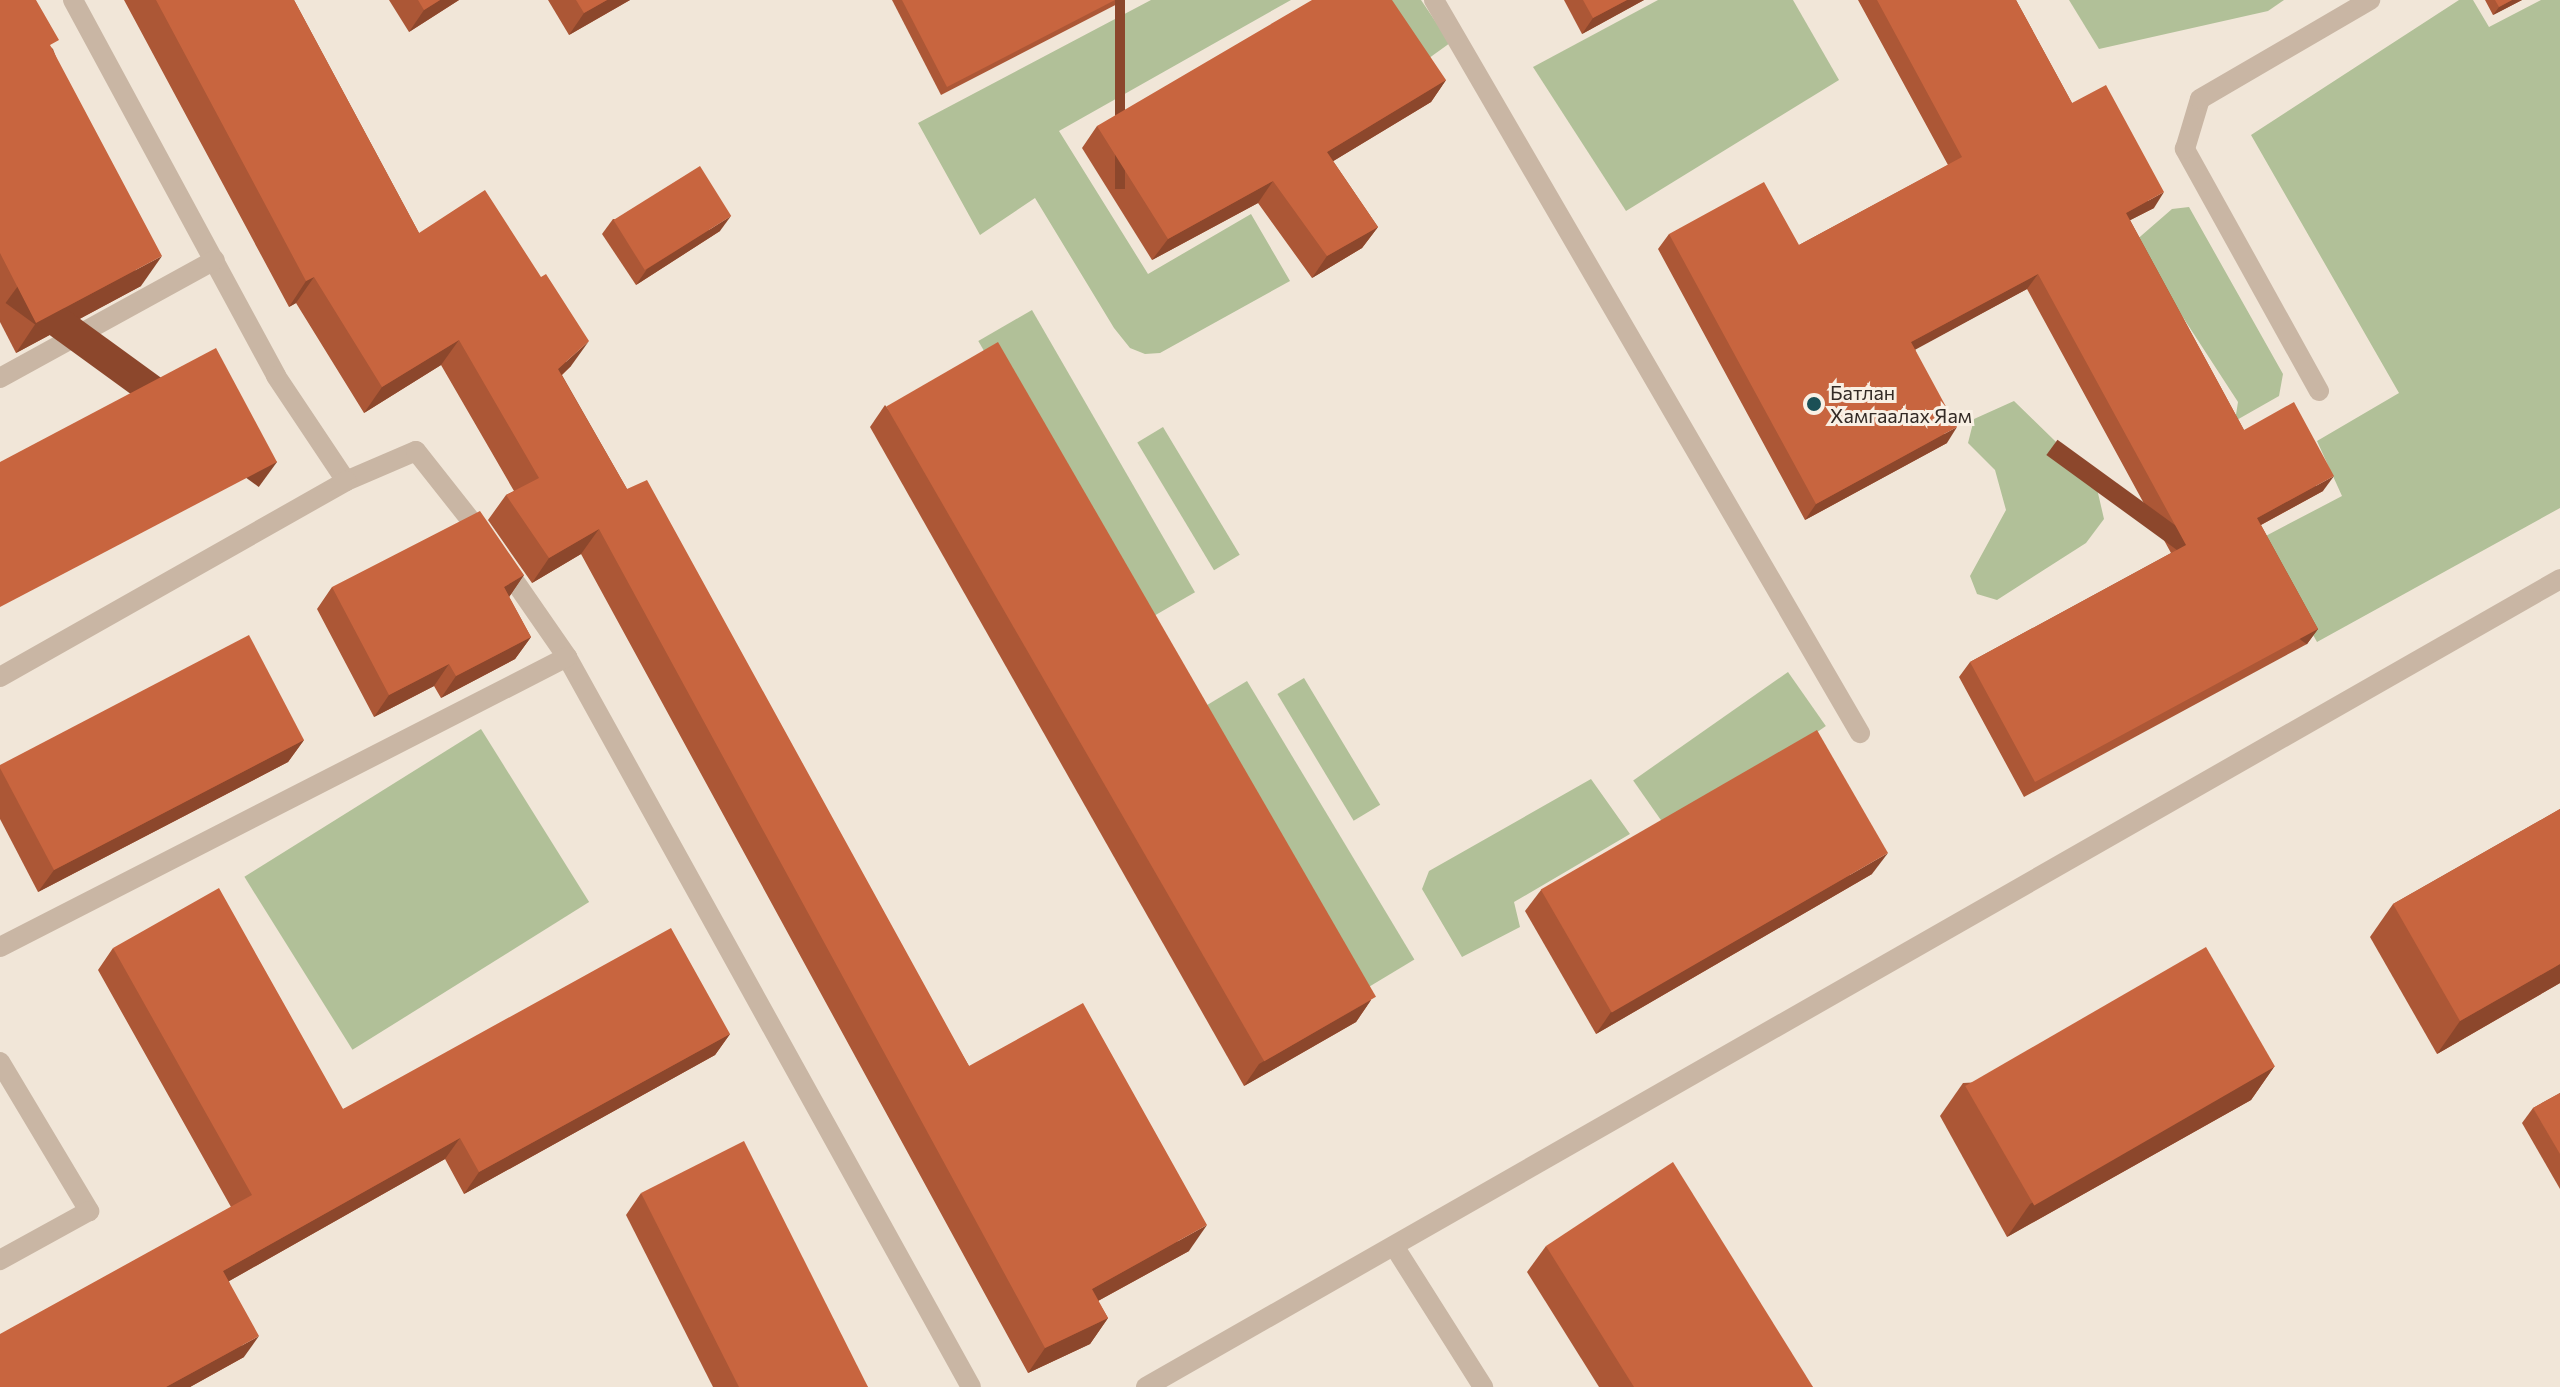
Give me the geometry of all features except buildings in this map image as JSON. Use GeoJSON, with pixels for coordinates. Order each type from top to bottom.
{"type":"FeatureCollection","features":[{"type":"Feature","properties":{"kind":"street"},"geometry":{"type":"LineString","coordinates":[[73,0],[276,376],[346,481]]}},
{"type":"Feature","properties":{"kind":"street"},"geometry":{"type":"LineString","coordinates":[[1434,0],[1860,733]]}},
{"type":"Feature","properties":{"kind":"street"},"geometry":{"type":"LineString","coordinates":[[2319,391],[2185,149],[2200,99],[2370,0]]}},
{"type":"Feature","properties":{"kind":"street"},"geometry":{"type":"LineString","coordinates":[[0,378],[215,260]]}},
{"type":"Feature","properties":{"kind":"street"},"geometry":{"type":"LineString","coordinates":[[0,677],[346,481],[416,451],[478,529],[567,657],[971,1387]]}},
{"type":"Feature","properties":{"kind":"street"},"geometry":{"type":"LineString","coordinates":[[1146,1387],[2560,579]]}},
{"type":"Feature","properties":{"kind":"street"},"geometry":{"type":"LineString","coordinates":[[0,947],[567,657]]}},
{"type":"Feature","properties":{"kind":"street"},"geometry":{"type":"LineString","coordinates":[[0,1062],[89,1211],[0,1260]]}},
{"type":"Feature","properties":{"kind":"street"},"geometry":{"type":"LineString","coordinates":[[1394,1246],[1483,1387]]}},
{"type":"Feature","properties":{"kind":"green space"},"geometry":{"type":"Polygon","coordinates":[[[1151,0],[1291,0],[1059,131],[1148,274],[1251,214],[1290,281],[1160,353],[1145,354],[1130,348],[1114,328],[1035,198],[980,235],[918,123],[1151,0]]]}},
{"type":"Feature","properties":{"kind":"green space"},"geometry":{"type":"Polygon","coordinates":[[[1374,0],[1421,0],[1450,43],[1418,66],[1374,0]]]}},
{"type":"Feature","properties":{"kind":"green space"},"geometry":{"type":"Polygon","coordinates":[[[1658,0],[1793,0],[1839,80],[1626,211],[1533,67],[1658,0]]]}},
{"type":"Feature","properties":{"kind":"green space"},"geometry":{"type":"Polygon","coordinates":[[[2069,0],[2284,0],[2268,11],[2099,49],[2069,0]]]}},
{"type":"Feature","properties":{"kind":"green space"},"geometry":{"type":"Polygon","coordinates":[[[2459,0],[2473,0],[2489,27],[2541,0],[2560,0],[2560,508],[2317,642],[2260,539],[2342,496],[2317,441],[2399,393],[2251,135],[2459,0]]]}},
{"type":"Feature","properties":{"kind":"green space"},"geometry":{"type":"Polygon","coordinates":[[[2189,207],[2283,374],[2279,396],[2235,421],[2238,402],[2134,242],[2172,209],[2189,207]]]}},
{"type":"Feature","properties":{"kind":"green space"},"geometry":{"type":"Polygon","coordinates":[[[1032,310],[1195,592],[1141,623],[978,341],[1032,310]]]}},
{"type":"Feature","properties":{"kind":"green space"},"geometry":{"type":"Polygon","coordinates":[[[2014,401],[2095,480],[2104,519],[2086,543],[1997,600],[1977,594],[1970,576],[2006,510],[1995,470],[1968,443],[1974,419],[2014,401]]]}},
{"type":"Feature","properties":{"kind":"green space"},"geometry":{"type":"Polygon","coordinates":[[[1163,427],[1240,555],[1214,570],[1137,442],[1163,427]]]}},
{"type":"Feature","properties":{"kind":"green space"},"geometry":{"type":"Polygon","coordinates":[[[1788,672],[1826,726],[1671,834],[1633,780],[1788,672]]]}},
{"type":"Feature","properties":{"kind":"green space"},"geometry":{"type":"Polygon","coordinates":[[[1304,678],[1380,805],[1354,821],[1277,694],[1304,678]]]}},
{"type":"Feature","properties":{"kind":"green space"},"geometry":{"type":"Polygon","coordinates":[[[1247,681],[1414,960],[1362,991],[1195,712],[1247,681]]]}},
{"type":"Feature","properties":{"kind":"green space"},"geometry":{"type":"Polygon","coordinates":[[[481,729],[589,902],[352,1050],[244,877],[481,729]]]}},
{"type":"Feature","properties":{"kind":"green space"},"geometry":{"type":"Polygon","coordinates":[[[1591,779],[1630,834],[1514,902],[1520,927],[1462,957],[1422,889],[1429,871],[1591,779]]]}},
{"type":"Feature","properties":{"kind":"place","name":"Батлан Хамгаалах Яам"},"geometry":{"type":"Point","coordinates":[1814,404]}}]}
